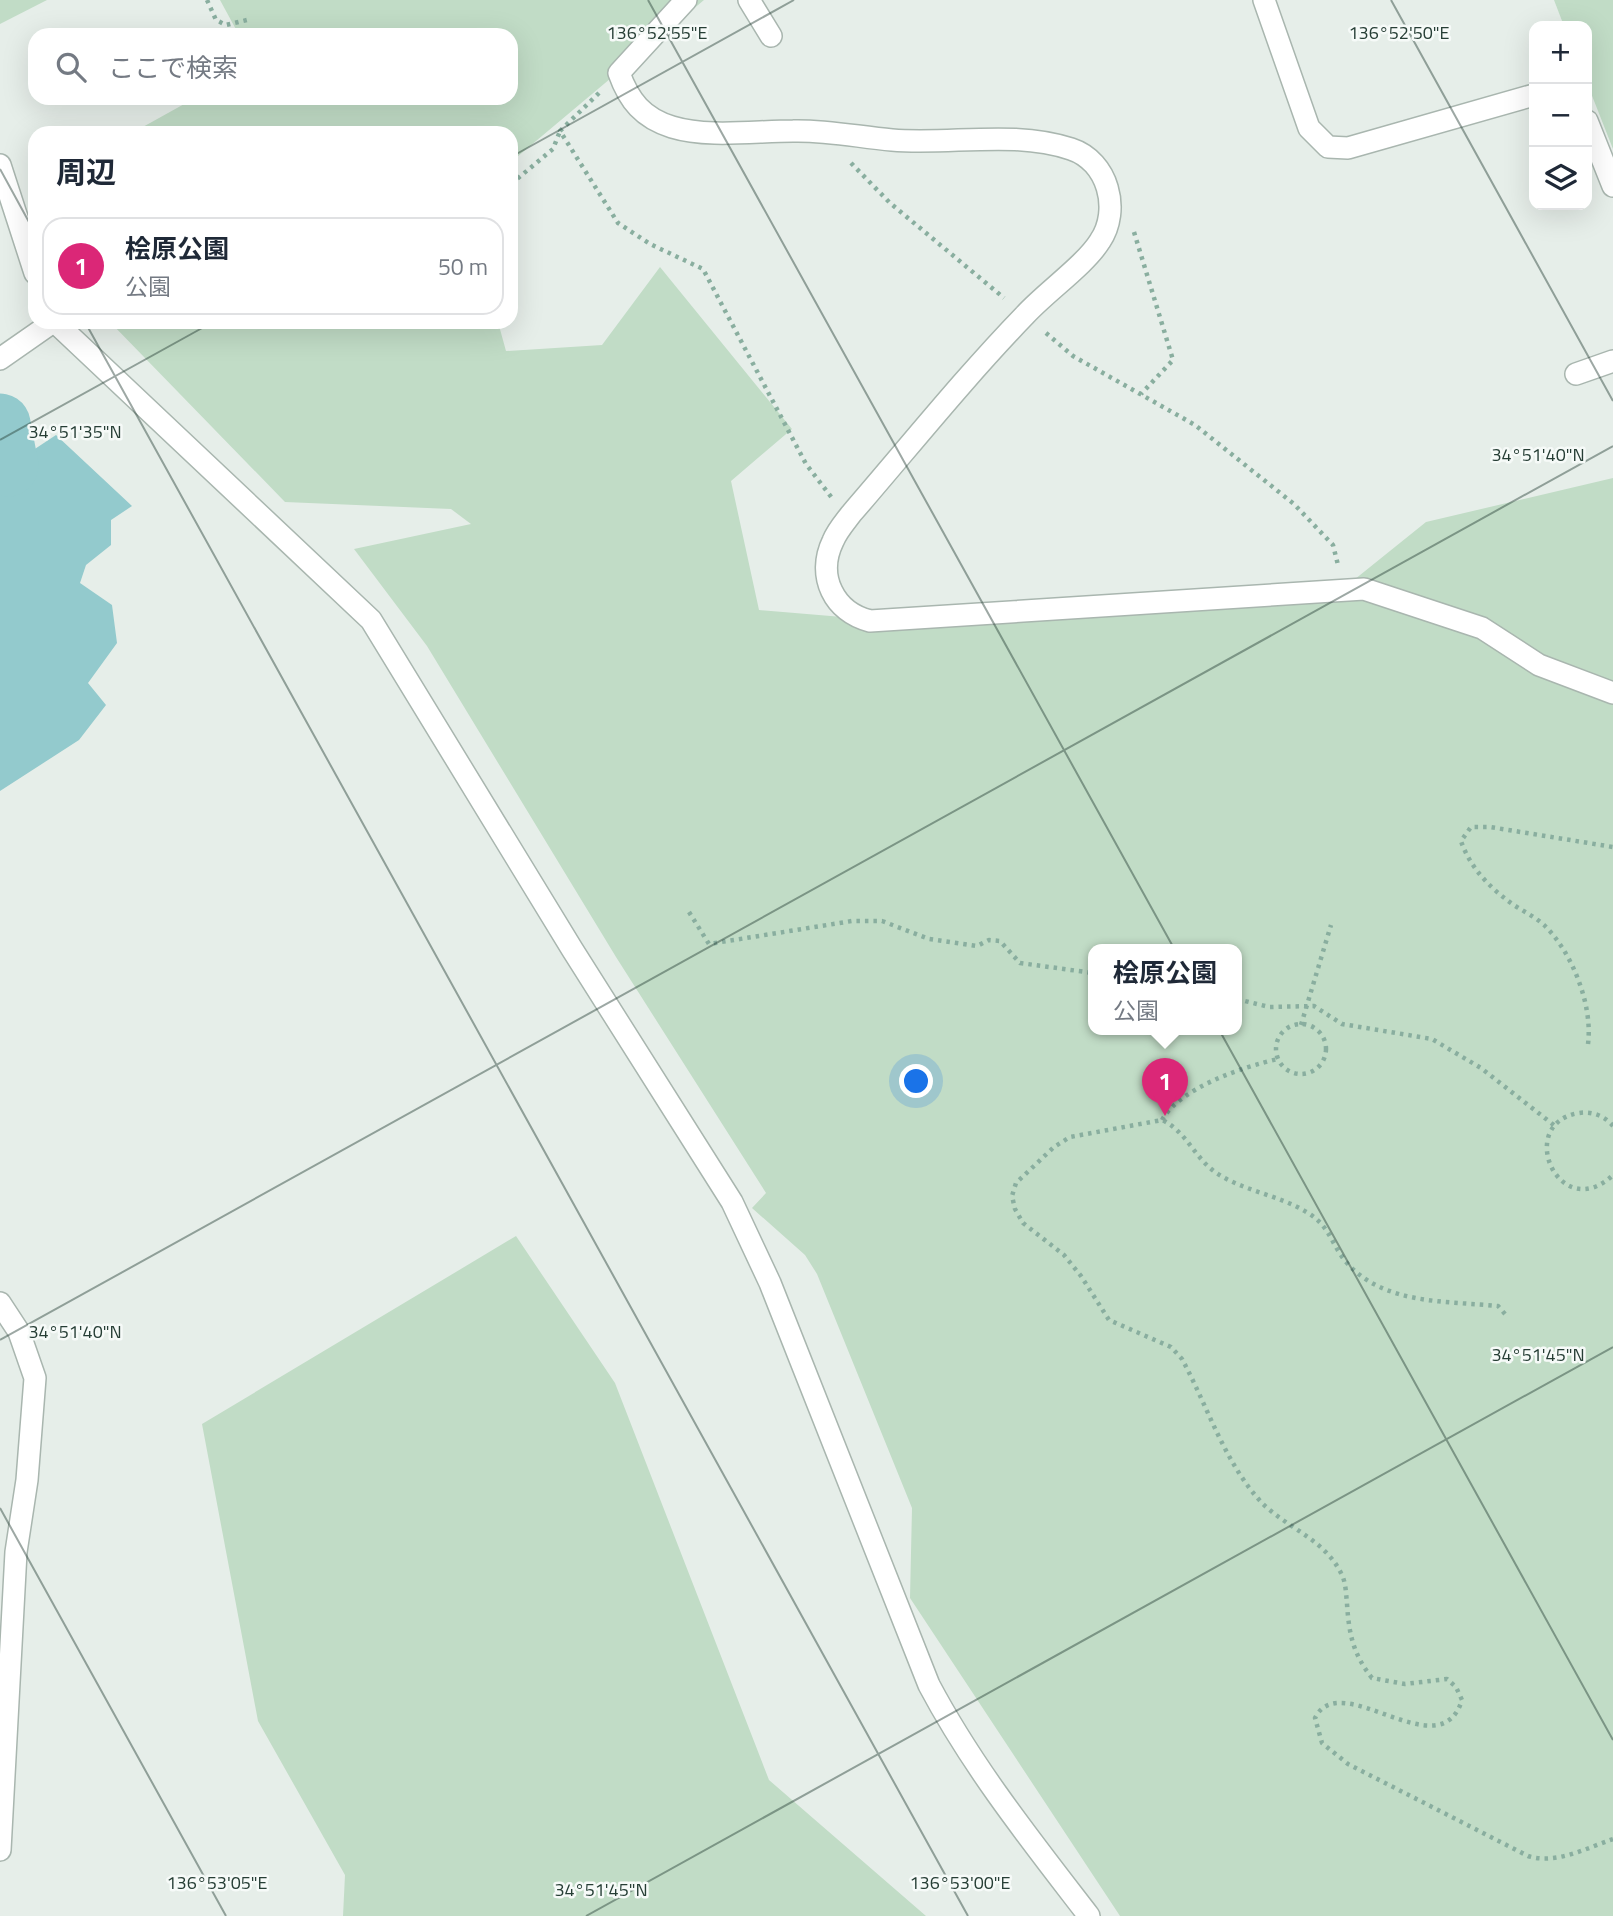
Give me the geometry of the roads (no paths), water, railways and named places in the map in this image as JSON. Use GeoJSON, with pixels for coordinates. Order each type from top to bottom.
{"type":"FeatureCollection","features":[{"type":"Feature","properties":{"kind":"street"},"geometry":{"type":"LineString","coordinates":[[686,0],[619,74],[635,107],[653,120],[674,128],[715,132],[829,130],[892,140],[1045,142],[1074,150],[1094,165],[1110,189],[1111,212],[1101,240],[1025,314],[833,539],[827,557],[826,574],[844,610],[853,617],[870,621],[1364,589],[1482,628],[1539,666],[1613,693]]}},
{"type":"Feature","properties":{"kind":"street"},"geometry":{"type":"LineString","coordinates":[[749,0],[771,36]]}},
{"type":"Feature","properties":{"kind":"street"},"geometry":{"type":"LineString","coordinates":[[1264,0],[1309,128],[1328,146],[1348,148],[1529,95]]}},
{"type":"Feature","properties":{"kind":"street"},"geometry":{"type":"LineString","coordinates":[[1592,134],[1613,186]]}},
{"type":"Feature","properties":{"kind":"street"},"geometry":{"type":"LineString","coordinates":[[0,165],[28,251]]}},
{"type":"Feature","properties":{"kind":"street"},"geometry":{"type":"LineString","coordinates":[[0,359],[44,329]]}},
{"type":"Feature","properties":{"kind":"street"},"geometry":{"type":"LineString","coordinates":[[61,329],[371,620],[572,949],[732,1202],[770,1283],[929,1685],[951,1726],[1026,1834],[1089,1916]]}},
{"type":"Feature","properties":{"kind":"street"},"geometry":{"type":"LineString","coordinates":[[1576,374],[1613,361]]}},
{"type":"Feature","properties":{"kind":"street"},"geometry":{"type":"LineString","coordinates":[[0,1303],[19,1332],[35,1378],[27,1480],[8,1556],[0,1850]]}},
{"type":"Feature","properties":{"kind":"water"},"geometry":{"type":"Polygon","coordinates":[[[56,435],[132,506],[111,520],[111,545],[86,565],[80,583],[112,605],[117,643],[88,683],[106,705],[79,740],[0,791],[0,472],[56,435]]]}},
{"type":"Feature","properties":{"kind":"waterway"},"geometry":{"type":"LineString","coordinates":[[0,424],[8,466]]}},
{"type":"Feature","properties":{"kind":"place","name":"桧原公園"},"geometry":{"type":"Point","coordinates":[1165,1116]}}]}
